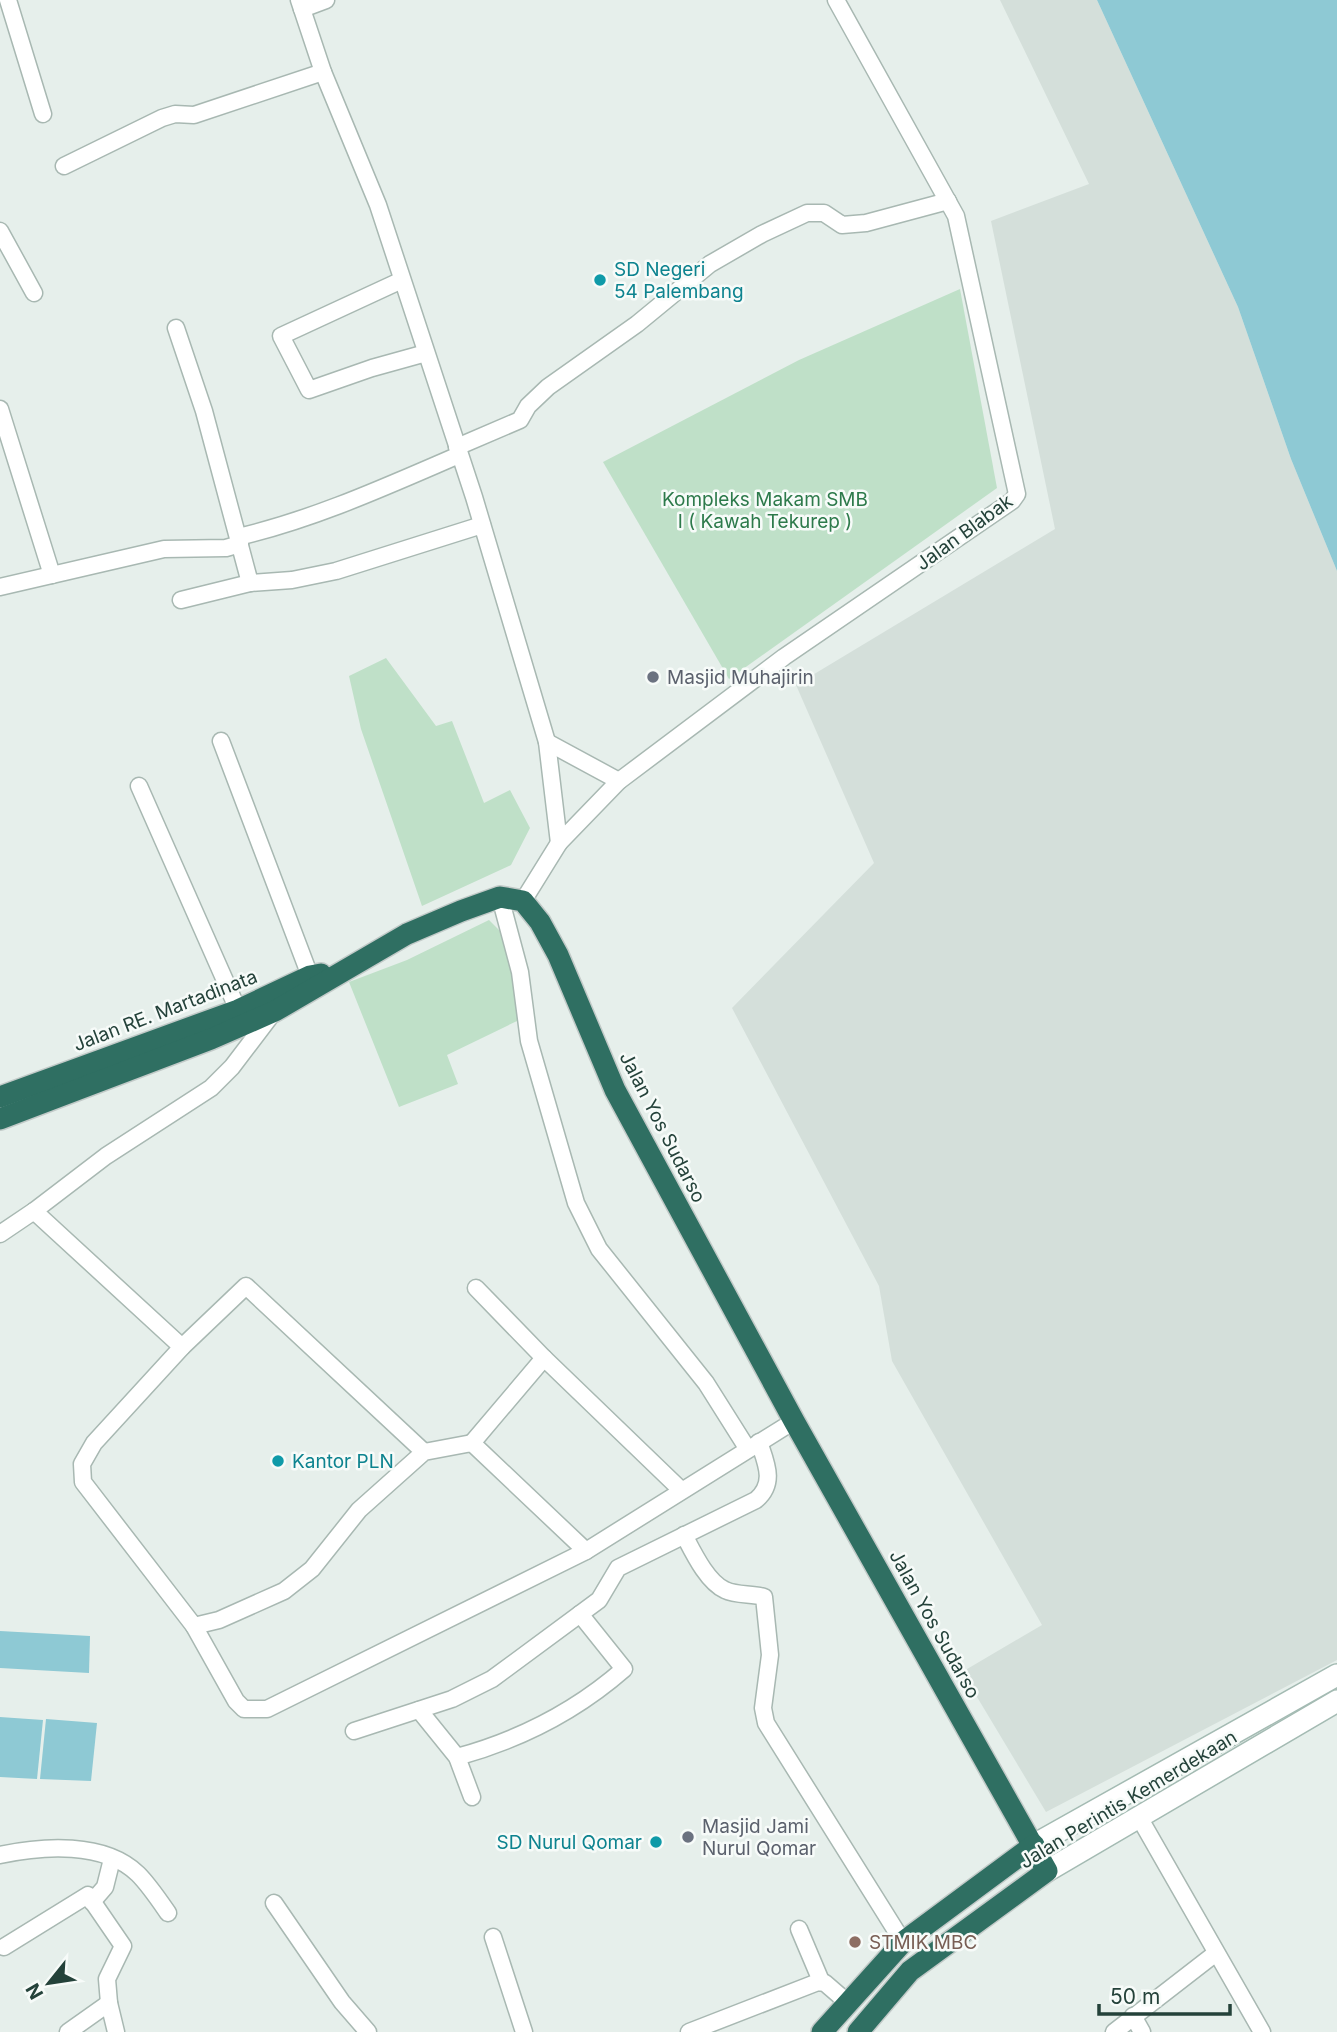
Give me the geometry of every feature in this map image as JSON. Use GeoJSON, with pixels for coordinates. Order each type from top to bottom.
{"type":"FeatureCollection","features":[{"type":"Feature","properties":{"kind":"highway"},"geometry":{"type":"LineString","coordinates":[[0,1119],[211,1039],[275,1011],[407,934],[500,897],[523,901]]}},
{"type":"Feature","properties":{"kind":"highway","name":"Jalan Yos Sudarso"},"geometry":{"type":"LineString","coordinates":[[523,901],[540,922],[558,955],[615,1090],[794,1421],[1047,1871]]}},
{"type":"Feature","properties":{"kind":"highway","name":"Jalan RE. Martadinata"},"geometry":{"type":"LineString","coordinates":[[0,1097],[238,1010],[310,975],[347,969]]}},
{"type":"Feature","properties":{"kind":"highway"},"geometry":{"type":"LineString","coordinates":[[822,2032],[903,1941],[1034,1845]]}},
{"type":"Feature","properties":{"kind":"highway","name":"Jalan Perintis Kemerdekaan"},"geometry":{"type":"LineString","coordinates":[[858,2032],[910,1971],[1047,1871]]}},
{"type":"Feature","properties":{"kind":"street"},"geometry":{"type":"LineString","coordinates":[[8,0],[43,114]]}},
{"type":"Feature","properties":{"kind":"street"},"geometry":{"type":"LineString","coordinates":[[326,0],[300,4],[323,72],[378,205],[482,525],[547,742],[559,843]]}},
{"type":"Feature","properties":{"kind":"street","name":"Jalan Blabak"},"geometry":{"type":"LineString","coordinates":[[523,901],[559,843],[619,781],[784,657],[1015,498],[1017,490],[960,229],[948,201],[835,0]]}},
{"type":"Feature","properties":{"kind":"street"},"geometry":{"type":"LineString","coordinates":[[64,166],[162,118],[175,114],[194,115],[323,72]]}},
{"type":"Feature","properties":{"kind":"street"},"geometry":{"type":"LineString","coordinates":[[0,587],[164,549],[226,548],[342,504],[520,420],[528,406],[548,387],[637,324],[710,264],[762,234],[807,214],[824,213],[842,225],[866,223],[948,201]]}},
{"type":"Feature","properties":{"kind":"street"},"geometry":{"type":"LineString","coordinates":[[0,231],[34,293]]}},
{"type":"Feature","properties":{"kind":"street"},"geometry":{"type":"LineString","coordinates":[[402,280],[281,336],[309,390],[426,353]]}},
{"type":"Feature","properties":{"kind":"street"},"geometry":{"type":"LineString","coordinates":[[176,328],[204,411],[250,583]]}},
{"type":"Feature","properties":{"kind":"street"},"geometry":{"type":"LineString","coordinates":[[0,409],[52,575]]}},
{"type":"Feature","properties":{"kind":"street"},"geometry":{"type":"LineString","coordinates":[[181,600],[250,583],[292,580],[336,570],[482,525]]}},
{"type":"Feature","properties":{"kind":"street"},"geometry":{"type":"LineString","coordinates":[[221,741],[310,975]]}},
{"type":"Feature","properties":{"kind":"street"},"geometry":{"type":"LineString","coordinates":[[547,742],[619,781]]}},
{"type":"Feature","properties":{"kind":"street"},"geometry":{"type":"LineString","coordinates":[[139,786],[238,1010]]}},
{"type":"Feature","properties":{"kind":"street"},"geometry":{"type":"LineString","coordinates":[[354,1731],[452,1699],[492,1679],[603,1595],[611,1575],[618,1568],[762,1495],[769,1476],[753,1445],[599,1249],[576,1203],[530,1041],[520,972],[500,897]]}},
{"type":"Feature","properties":{"kind":"street"},"geometry":{"type":"LineString","coordinates":[[0,1234],[106,1156],[211,1088],[232,1067],[275,1011]]}},
{"type":"Feature","properties":{"kind":"street"},"geometry":{"type":"LineString","coordinates":[[34,1211],[182,1347]]}},
{"type":"Feature","properties":{"kind":"street"},"geometry":{"type":"LineString","coordinates":[[424,1452],[246,1286],[182,1347],[94,1443],[82,1464],[81,1475],[83,1482],[194,1626],[236,1701],[244,1709],[267,1709],[586,1551],[680,1489],[794,1421]]}},
{"type":"Feature","properties":{"kind":"street"},"geometry":{"type":"LineString","coordinates":[[476,1288],[544,1358],[680,1489]]}},
{"type":"Feature","properties":{"kind":"street"},"geometry":{"type":"LineString","coordinates":[[194,1626],[219,1620],[284,1591],[312,1569],[359,1510],[424,1452],[472,1443],[544,1358]]}},
{"type":"Feature","properties":{"kind":"street"},"geometry":{"type":"LineString","coordinates":[[472,1443],[586,1551]]}},
{"type":"Feature","properties":{"kind":"street"},"geometry":{"type":"LineString","coordinates":[[684,1535],[692,1552],[719,1586],[733,1593],[764,1597],[770,1655],[763,1707],[766,1723],[903,1941]]}},
{"type":"Feature","properties":{"kind":"street"},"geometry":{"type":"LineString","coordinates":[[457,1757],[509,1740],[576,1707],[624,1669],[580,1614]]}},
{"type":"Feature","properties":{"kind":"street"},"geometry":{"type":"LineString","coordinates":[[1034,1845],[1337,1675]]}},
{"type":"Feature","properties":{"kind":"street","name":"Jalan Perintis Kemerdekaan"},"geometry":{"type":"LineString","coordinates":[[1047,1871],[1337,1701]]}},
{"type":"Feature","properties":{"kind":"street"},"geometry":{"type":"LineString","coordinates":[[419,1710],[457,1757],[472,1797]]}},
{"type":"Feature","properties":{"kind":"street"},"geometry":{"type":"LineString","coordinates":[[1170,1768],[1185,1790]]}},
{"type":"Feature","properties":{"kind":"street"},"geometry":{"type":"LineString","coordinates":[[1139,1817],[1262,2032]]}},
{"type":"Feature","properties":{"kind":"street"},"geometry":{"type":"LineString","coordinates":[[0,1855],[22,1850],[85,1850],[112,1859],[137,1874],[168,1913]]}},
{"type":"Feature","properties":{"kind":"street"},"geometry":{"type":"LineString","coordinates":[[92,1902],[105,1887],[112,1859]]}},
{"type":"Feature","properties":{"kind":"street"},"geometry":{"type":"LineString","coordinates":[[4,1947],[86,1896],[123,1946],[107,1979],[116,2032]]}},
{"type":"Feature","properties":{"kind":"street"},"geometry":{"type":"LineString","coordinates":[[274,1903],[342,2002],[369,2032]]}},
{"type":"Feature","properties":{"kind":"street"},"geometry":{"type":"LineString","coordinates":[[799,1929],[821,1982],[848,2002]]}},
{"type":"Feature","properties":{"kind":"street"},"geometry":{"type":"LineString","coordinates":[[493,1937],[524,2032]]}},
{"type":"Feature","properties":{"kind":"street"},"geometry":{"type":"LineString","coordinates":[[1114,2032],[1216,1953]]}},
{"type":"Feature","properties":{"kind":"street"},"geometry":{"type":"LineString","coordinates":[[689,2032],[821,1982]]}},
{"type":"Feature","properties":{"kind":"street"},"geometry":{"type":"LineString","coordinates":[[68,2032],[109,2003]]}},
{"type":"Feature","properties":{"kind":"street"},"geometry":{"type":"LineString","coordinates":[[1133,2016],[1142,2032]]}},
{"type":"Feature","properties":{"kind":"shaded area"},"geometry":{"type":"Polygon","coordinates":[[[1000,0],[1097,0],[1238,307],[1291,459],[1337,571],[1337,1660],[1046,1812],[962,1672],[1042,1625],[892,1361],[879,1286],[732,1008],[874,863],[796,685],[1055,529],[991,221],[1089,184],[1000,0]]]}},
{"type":"Feature","properties":{"kind":"green space","name":"Kompleks Makam SMB I ( Kawah Tekurep )"},"geometry":{"type":"Polygon","coordinates":[[[960,289],[997,488],[729,679],[603,462],[799,360],[960,289]]]}},
{"type":"Feature","properties":{"kind":"green space"},"geometry":{"type":"Polygon","coordinates":[[[386,658],[436,726],[452,721],[484,803],[510,790],[530,828],[511,865],[422,906],[361,729],[349,676],[386,658]]]}},
{"type":"Feature","properties":{"kind":"green space"},"geometry":{"type":"Polygon","coordinates":[[[489,920],[506,937],[518,987],[517,1021],[447,1055],[458,1084],[399,1107],[349,982],[407,960],[489,920]]]}},
{"type":"Feature","properties":{"kind":"water"},"geometry":{"type":"Polygon","coordinates":[[[1097,0],[1337,0],[1337,571],[1291,459],[1238,307],[1097,0]]]}},
{"type":"Feature","properties":{"kind":"water"},"geometry":{"type":"Polygon","coordinates":[[[0,1631],[90,1636],[89,1673],[0,1668],[0,1631]]]}},
{"type":"Feature","properties":{"kind":"water"},"geometry":{"type":"Polygon","coordinates":[[[0,1717],[43,1720],[37,1779],[0,1777],[0,1717]]]}},
{"type":"Feature","properties":{"kind":"water"},"geometry":{"type":"Polygon","coordinates":[[[46,1719],[97,1723],[91,1781],[40,1779],[46,1719]]]}},
{"type":"Feature","properties":{"kind":"place","name":"SD Negeri 54 Palembang"},"geometry":{"type":"Point","coordinates":[600,280]}},
{"type":"Feature","properties":{"kind":"place","name":"Masjid Muhajirin"},"geometry":{"type":"Point","coordinates":[653,677]}},
{"type":"Feature","properties":{"kind":"place","name":"Kantor PLN"},"geometry":{"type":"Point","coordinates":[278,1461]}},
{"type":"Feature","properties":{"kind":"place","name":"Masjid Jami Nurul Qomar"},"geometry":{"type":"Point","coordinates":[688,1837]}},
{"type":"Feature","properties":{"kind":"place","name":"SD Nurul Qomar"},"geometry":{"type":"Point","coordinates":[656,1842]}},
{"type":"Feature","properties":{"kind":"place","name":"STMIK MBC"},"geometry":{"type":"Point","coordinates":[855,1942]}}]}
